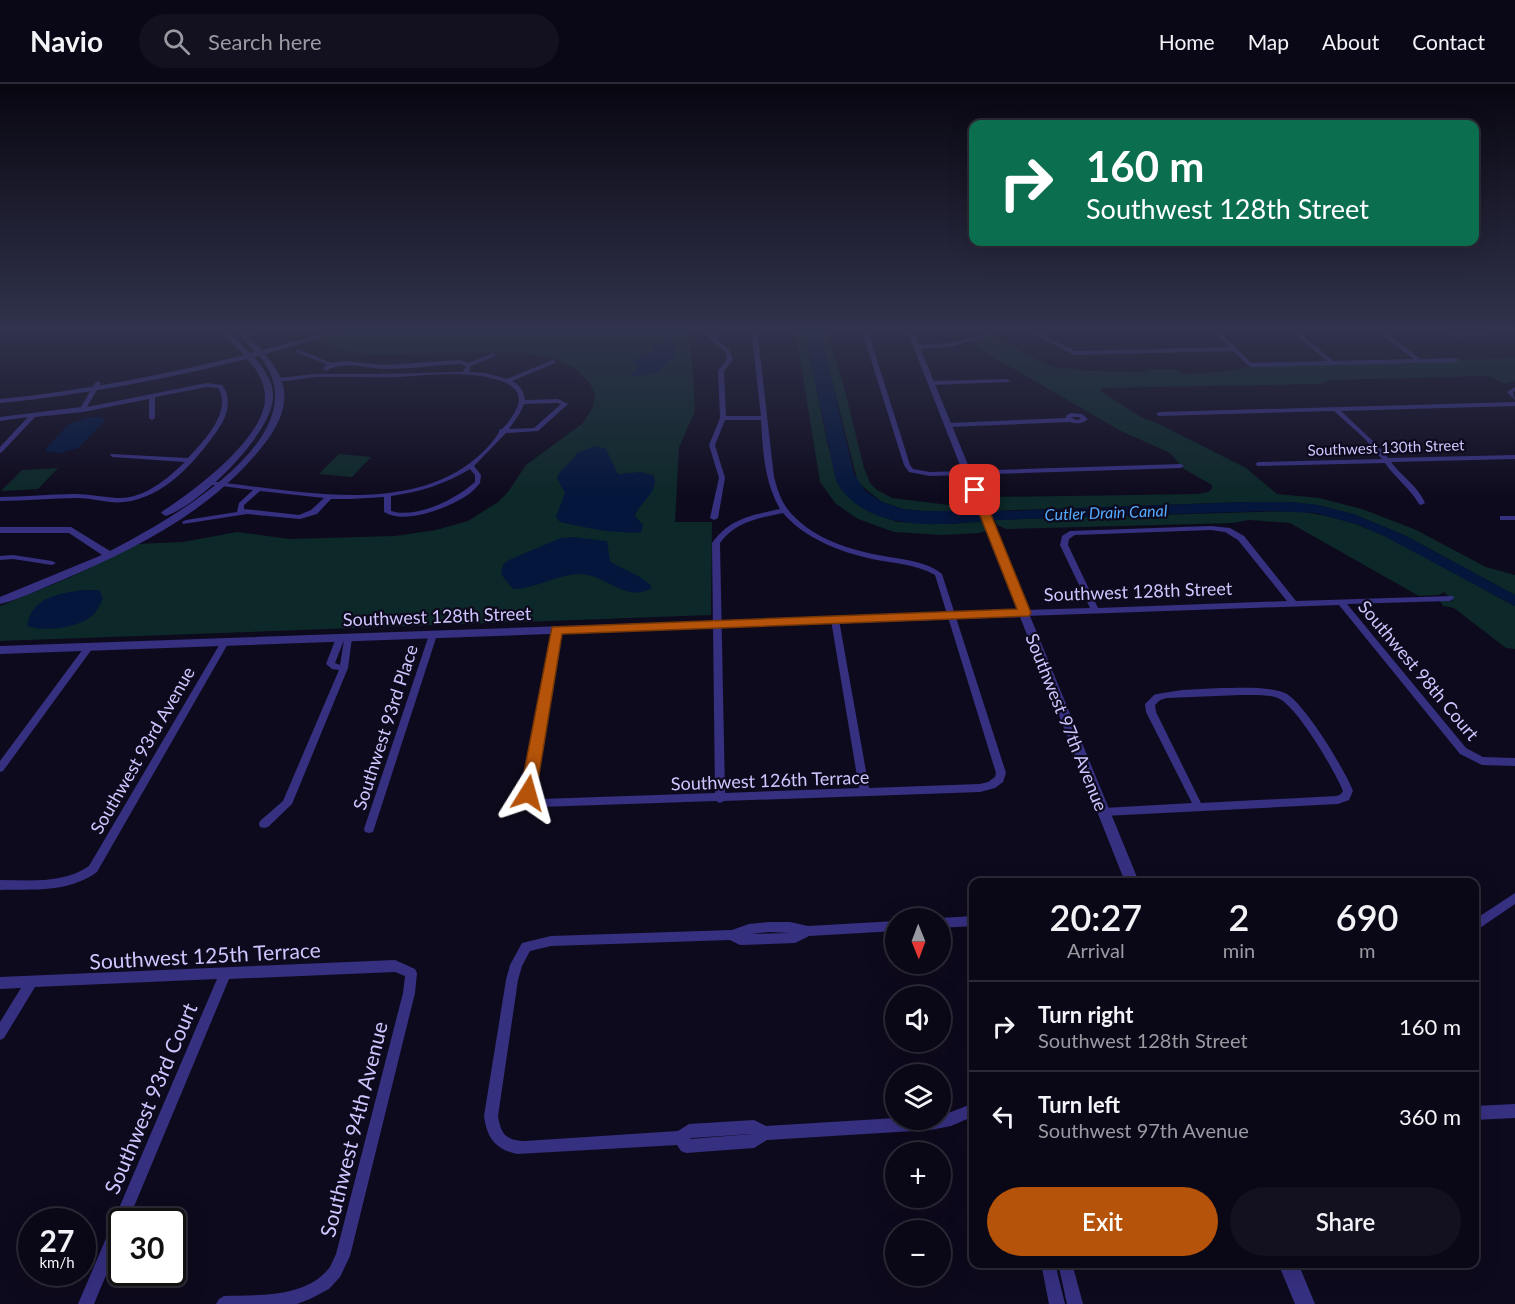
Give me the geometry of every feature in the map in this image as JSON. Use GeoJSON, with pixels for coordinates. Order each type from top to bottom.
{"type":"FeatureCollection","features":[{"type":"Feature","properties":{"kind":"street"},"geometry":{"type":"LineString","coordinates":[[0,401],[104,385]]}},
{"type":"Feature","properties":{"kind":"street"},"geometry":{"type":"LineString","coordinates":[[0,419],[83,410],[213,385],[222,386],[224,392],[223,415],[206,441],[190,460],[152,490],[126,500],[81,496],[0,499]]}},
{"type":"Feature","properties":{"kind":"street"},"geometry":{"type":"LineString","coordinates":[[0,592],[106,552],[208,483],[232,461],[260,425],[268,402],[267,385]]}},
{"type":"Feature","properties":{"kind":"street"},"geometry":{"type":"LineString","coordinates":[[0,601],[106,552],[180,514],[221,484],[251,455],[273,424],[280,401],[278,385]]}},
{"type":"Feature","properties":{"kind":"street"},"geometry":{"type":"LineString","coordinates":[[208,483],[357,498],[387,495],[435,483],[471,466],[483,455],[517,413],[522,402],[518,388],[513,385]]}},
{"type":"Feature","properties":{"kind":"street"},"geometry":{"type":"LineString","coordinates":[[714,518],[722,478],[712,446],[723,418],[722,385]]}},
{"type":"Feature","properties":{"kind":"street"},"geometry":{"type":"LineString","coordinates":[[760,385],[771,485],[785,510],[803,526],[839,546],[873,557],[928,568],[940,576],[952,616]]}},
{"type":"Feature","properties":{"kind":"street"},"geometry":{"type":"LineString","coordinates":[[882,385],[907,465],[911,471],[925,474],[1182,466]]}},
{"type":"Feature","properties":{"kind":"street","name":"Southwest 97th Avenue"},"geometry":{"type":"LineString","coordinates":[[933,385],[1130,878]]}},
{"type":"Feature","properties":{"kind":"street"},"geometry":{"type":"LineString","coordinates":[[0,392],[96,387]]}},
{"type":"Feature","properties":{"kind":"street"},"geometry":{"type":"LineString","coordinates":[[94,408],[96,387]]}},
{"type":"Feature","properties":{"kind":"street"},"geometry":{"type":"LineString","coordinates":[[83,410],[89,395],[96,387]]}},
{"type":"Feature","properties":{"kind":"street"},"geometry":{"type":"LineString","coordinates":[[1515,389],[1510,392],[1515,398]]}},
{"type":"Feature","properties":{"kind":"street"},"geometry":{"type":"LineString","coordinates":[[152,397],[152,418]]}},
{"type":"Feature","properties":{"kind":"street"},"geometry":{"type":"LineString","coordinates":[[502,431],[536,430],[565,404],[558,401],[522,402]]}},
{"type":"Feature","properties":{"kind":"street"},"geometry":{"type":"LineString","coordinates":[[1159,414],[1515,404]]}},
{"type":"Feature","properties":{"kind":"street"},"geometry":{"type":"LineString","coordinates":[[1336,409],[1389,461],[1390,466],[1418,494],[1421,503]]}},
{"type":"Feature","properties":{"kind":"street"},"geometry":{"type":"LineString","coordinates":[[0,451],[32,417]]}},
{"type":"Feature","properties":{"kind":"street"},"geometry":{"type":"LineString","coordinates":[[723,418],[764,418]]}},
{"type":"Feature","properties":{"kind":"street"},"geometry":{"type":"LineString","coordinates":[[948,425],[1071,420]]}},
{"type":"Feature","properties":{"kind":"street"},"geometry":{"type":"LineString","coordinates":[[260,425],[273,424]]}},
{"type":"Feature","properties":{"kind":"street"},"geometry":{"type":"LineString","coordinates":[[113,455],[190,460]]}},
{"type":"Feature","properties":{"kind":"street","name":"Southwest 130th Street"},"geometry":{"type":"LineString","coordinates":[[1258,464],[1515,457]]}},
{"type":"Feature","properties":{"kind":"street"},"geometry":{"type":"LineString","coordinates":[[387,495],[388,512],[392,515],[413,513],[440,506],[459,498],[478,482],[478,475],[471,466]]}},
{"type":"Feature","properties":{"kind":"street"},"geometry":{"type":"LineString","coordinates":[[244,513],[239,507],[259,488]]}},
{"type":"Feature","properties":{"kind":"street"},"geometry":{"type":"LineString","coordinates":[[186,522],[244,513],[300,518],[314,512],[330,496]]}},
{"type":"Feature","properties":{"kind":"street"},"geometry":{"type":"LineString","coordinates":[[720,799],[716,624],[717,540],[725,531],[737,524],[785,510]]}},
{"type":"Feature","properties":{"kind":"street"},"geometry":{"type":"LineString","coordinates":[[1503,518],[1515,518]]}},
{"type":"Feature","properties":{"kind":"street"},"geometry":{"type":"LineString","coordinates":[[0,530],[63,529],[77,532],[106,552]]}},
{"type":"Feature","properties":{"kind":"street"},"geometry":{"type":"LineString","coordinates":[[1095,611],[1066,552],[1063,543],[1067,535],[1098,530],[1224,529],[1236,534],[1246,542],[1294,604]]}},
{"type":"Feature","properties":{"kind":"street"},"geometry":{"type":"LineString","coordinates":[[0,558],[13,557],[52,563]]}},
{"type":"Feature","properties":{"kind":"street","name":"Southwest 128th Street"},"geometry":{"type":"LineString","coordinates":[[0,650],[1450,598]]}},
{"type":"Feature","properties":{"kind":"street","name":"Southwest 98th Court"},"geometry":{"type":"LineString","coordinates":[[1341,602],[1459,747],[1473,758],[1489,762],[1515,762]]}},
{"type":"Feature","properties":{"kind":"street","name":"Southwest 126th Terrace"},"geometry":{"type":"LineString","coordinates":[[556,630],[528,790],[533,800],[551,804],[720,799],[984,787],[998,782],[1001,773],[952,616]]}},
{"type":"Feature","properties":{"kind":"street"},"geometry":{"type":"LineString","coordinates":[[835,620],[864,793]]}},
{"type":"Feature","properties":{"kind":"street","name":"Southwest 93rd Place"},"geometry":{"type":"LineString","coordinates":[[369,829],[433,635]]}},
{"type":"Feature","properties":{"kind":"street"},"geometry":{"type":"LineString","coordinates":[[344,638],[330,664],[344,668]]}},
{"type":"Feature","properties":{"kind":"street"},"geometry":{"type":"LineString","coordinates":[[264,824],[287,804],[344,668],[344,638]]}},
{"type":"Feature","properties":{"kind":"street","name":"Southwest 93rd Avenue"},"geometry":{"type":"LineString","coordinates":[[0,885],[65,882],[88,873],[101,857],[225,642]]}},
{"type":"Feature","properties":{"kind":"street"},"geometry":{"type":"LineString","coordinates":[[0,768],[89,647]]}},
{"type":"Feature","properties":{"kind":"street"},"geometry":{"type":"LineString","coordinates":[[1104,812],[1199,808],[1338,800],[1347,795],[1347,788],[1341,775],[1293,705],[1282,696],[1262,692],[1157,697],[1150,704],[1153,715],[1199,808]]}},
{"type":"Feature","properties":{"kind":"street"},"geometry":{"type":"LineString","coordinates":[[1479,923],[1515,897]]}},
{"type":"Feature","properties":{"kind":"street"},"geometry":{"type":"LineString","coordinates":[[951,922],[969,921]]}},
{"type":"Feature","properties":{"kind":"street"},"geometry":{"type":"LineString","coordinates":[[885,927],[808,931],[795,938],[740,940],[732,935],[551,941],[526,947],[514,972],[493,1107],[492,1127],[497,1138],[509,1146],[525,1148],[680,1138],[686,1146],[754,1141],[765,1133],[930,1123],[951,1119],[969,1111]]}},
{"type":"Feature","properties":{"kind":"street","name":"Southwest 125th Terrace"},"geometry":{"type":"LineString","coordinates":[[0,983],[394,966],[411,973]]}},
{"type":"Feature","properties":{"kind":"street","name":"Southwest 94th Avenue"},"geometry":{"type":"LineString","coordinates":[[224,1304],[296,1301],[322,1290],[336,1273],[343,1256],[409,993],[411,973]]}},
{"type":"Feature","properties":{"kind":"street","name":"Southwest 93rd Court"},"geometry":{"type":"LineString","coordinates":[[86,1304],[225,974]]}},
{"type":"Feature","properties":{"kind":"street"},"geometry":{"type":"LineString","coordinates":[[0,1034],[31,982]]}},
{"type":"Feature","properties":{"kind":"street"},"geometry":{"type":"LineString","coordinates":[[1479,1113],[1515,1111]]}},
{"type":"Feature","properties":{"kind":"street"},"geometry":{"type":"LineString","coordinates":[[1049,1268],[1057,1304]]}},
{"type":"Feature","properties":{"kind":"street"},"geometry":{"type":"LineString","coordinates":[[1066,1268],[1075,1304]]}},
{"type":"Feature","properties":{"kind":"street"},"geometry":{"type":"LineString","coordinates":[[1290,1268],[1305,1304]]}},
{"type":"Feature","properties":{"kind":"green space"},"geometry":{"type":"Polygon","coordinates":[[[590,385],[693,385],[695,411],[679,447],[675,522],[712,522],[711,615],[0,641],[0,606],[71,577],[138,544],[183,542],[237,532],[289,539],[395,536],[436,530],[468,521],[498,502],[508,492],[526,465],[583,423],[593,407],[595,393],[590,385]]]}},
{"type":"Feature","properties":{"kind":"green space"},"geometry":{"type":"Polygon","coordinates":[[[804,385],[815,385],[827,442],[840,488],[853,500],[869,511],[897,522],[951,524],[982,521],[986,531],[943,535],[894,532],[858,519],[836,504],[820,482],[804,385]]]}},
{"type":"Feature","properties":{"kind":"green space"},"geometry":{"type":"Polygon","coordinates":[[[833,385],[843,385],[864,468],[870,483],[877,490],[892,498],[949,505],[974,500],[977,511],[903,509],[882,502],[858,483],[833,385]]]}},
{"type":"Feature","properties":{"kind":"green space"},"geometry":{"type":"Polygon","coordinates":[[[1042,385],[1269,385],[1103,388],[1100,391],[1141,417],[1246,468],[1277,494],[1319,498],[1362,509],[1414,529],[1486,567],[1515,575],[1515,595],[1404,535],[1353,514],[1317,505],[1290,502],[1244,502],[991,511],[992,497],[1198,494],[1212,489],[1212,485],[1184,469],[1170,453],[1119,430],[1042,385]]]}},
{"type":"Feature","properties":{"kind":"green space"},"geometry":{"type":"Polygon","coordinates":[[[339,454],[371,457],[352,477],[319,474],[339,454]]]}},
{"type":"Feature","properties":{"kind":"green space"},"geometry":{"type":"Polygon","coordinates":[[[58,468],[38,489],[1,491],[22,470],[58,468]]]}},
{"type":"Feature","properties":{"kind":"green space"},"geometry":{"type":"Polygon","coordinates":[[[1288,511],[1319,514],[1377,533],[1433,560],[1515,606],[1515,649],[1506,648],[1454,608],[1443,606],[1440,601],[1453,601],[1444,592],[1439,595],[1419,596],[1290,523],[1249,520],[1232,523],[1006,529],[997,525],[995,520],[1288,511]]]}},
{"type":"Feature","properties":{"kind":"water","name":"Cutler Drain Canal"},"geometry":{"type":"Polygon","coordinates":[[[816,385],[833,385],[854,474],[865,491],[882,502],[903,509],[1009,511],[1244,502],[1290,502],[1317,505],[1353,514],[1404,535],[1515,595],[1515,606],[1384,536],[1359,525],[1316,513],[1267,511],[995,520],[953,524],[908,523],[867,511],[850,498],[836,481],[816,385]]]}},
{"type":"Feature","properties":{"kind":"water"},"geometry":{"type":"Polygon","coordinates":[[[90,417],[100,417],[106,420],[78,448],[60,453],[46,452],[47,447],[69,424],[90,417]]]}},
{"type":"Feature","properties":{"kind":"water"},"geometry":{"type":"Polygon","coordinates":[[[595,446],[606,449],[618,474],[640,472],[653,475],[655,485],[653,490],[635,516],[643,525],[641,532],[590,528],[560,522],[556,517],[565,493],[557,478],[559,474],[577,453],[595,446]]]}},
{"type":"Feature","properties":{"kind":"water"},"geometry":{"type":"Polygon","coordinates":[[[561,538],[607,541],[610,561],[645,580],[652,588],[643,592],[625,591],[591,576],[573,574],[530,587],[513,589],[501,574],[503,565],[509,560],[561,538]]]}},
{"type":"Feature","properties":{"kind":"water"},"geometry":{"type":"Polygon","coordinates":[[[99,590],[103,598],[96,612],[89,618],[59,628],[41,629],[27,626],[30,616],[40,603],[64,593],[99,590]]]}},
{"type":"Feature","properties":{"kind":"route"},"geometry":{"type":"LineString","coordinates":[[528,793],[556,630],[1025,613],[975,490]]}}]}
